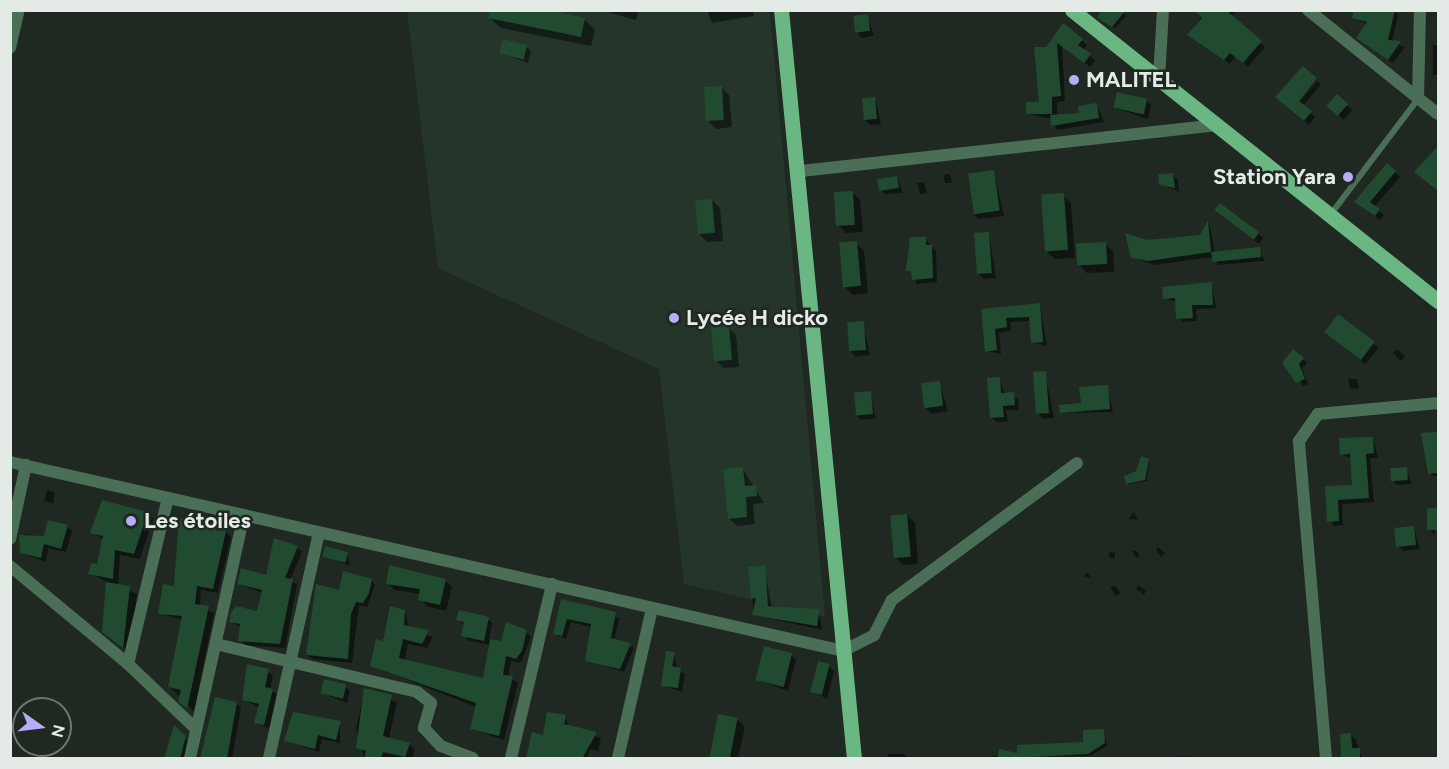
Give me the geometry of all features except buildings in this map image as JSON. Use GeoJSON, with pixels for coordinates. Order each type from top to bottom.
{"type":"FeatureCollection","features":[{"type":"Feature","properties":{"kind":"main road"},"geometry":{"type":"LineString","coordinates":[[781,10],[801,171],[854,759]]}},
{"type":"Feature","properties":{"kind":"main road"},"geometry":{"type":"LineString","coordinates":[[1072,10],[1438,302]]}},
{"type":"Feature","properties":{"kind":"street"},"geometry":{"type":"LineString","coordinates":[[10,48],[19,10]]}},
{"type":"Feature","properties":{"kind":"street"},"geometry":{"type":"LineString","coordinates":[[1159,79],[1163,10]]}},
{"type":"Feature","properties":{"kind":"street"},"geometry":{"type":"LineString","coordinates":[[1308,10],[1438,114]]}},
{"type":"Feature","properties":{"kind":"street"},"geometry":{"type":"LineString","coordinates":[[1419,99],[1420,10]]}},
{"type":"Feature","properties":{"kind":"street"},"geometry":{"type":"LineString","coordinates":[[801,171],[1217,125]]}},
{"type":"Feature","properties":{"kind":"street"},"geometry":{"type":"LineString","coordinates":[[1326,759],[1299,441],[1318,414],[1438,403]]}},
{"type":"Feature","properties":{"kind":"street"},"geometry":{"type":"LineString","coordinates":[[10,462],[843,651],[874,635],[892,600],[1077,463]]}},
{"type":"Feature","properties":{"kind":"street"},"geometry":{"type":"LineString","coordinates":[[10,539],[26,465]]}},
{"type":"Feature","properties":{"kind":"street"},"geometry":{"type":"LineString","coordinates":[[128,663],[168,498]]}},
{"type":"Feature","properties":{"kind":"street"},"geometry":{"type":"LineString","coordinates":[[190,759],[195,728],[244,515]]}},
{"type":"Feature","properties":{"kind":"street"},"geometry":{"type":"LineString","coordinates":[[269,759],[319,532]]}},
{"type":"Feature","properties":{"kind":"street"},"geometry":{"type":"LineString","coordinates":[[10,566],[128,663],[195,728]]}},
{"type":"Feature","properties":{"kind":"street"},"geometry":{"type":"LineString","coordinates":[[511,759],[552,585]]}},
{"type":"Feature","properties":{"kind":"street"},"geometry":{"type":"LineString","coordinates":[[618,759],[652,608]]}},
{"type":"Feature","properties":{"kind":"street"},"geometry":{"type":"LineString","coordinates":[[216,644],[417,692],[430,703],[424,728],[441,746],[473,759]]}},
{"type":"Feature","properties":{"kind":"lane"},"geometry":{"type":"LineString","coordinates":[[1329,216],[1419,99]]}},
{"type":"Feature","properties":{"kind":"shaded area","name":"Lycée H dicko"},"geometry":{"type":"Polygon","coordinates":[[[407,11],[770,11],[825,617],[684,584],[659,369],[438,268],[407,11]]]}},
{"type":"Feature","properties":{"kind":"place","name":"MALITEL"},"geometry":{"type":"Point","coordinates":[1074,80]}},
{"type":"Feature","properties":{"kind":"place","name":"Station Yara"},"geometry":{"type":"Point","coordinates":[1348,177]}},
{"type":"Feature","properties":{"kind":"place","name":"Lycée H dicko"},"geometry":{"type":"Point","coordinates":[674,318]}},
{"type":"Feature","properties":{"kind":"place","name":"Les étoiles"},"geometry":{"type":"Point","coordinates":[131,521]}}]}
